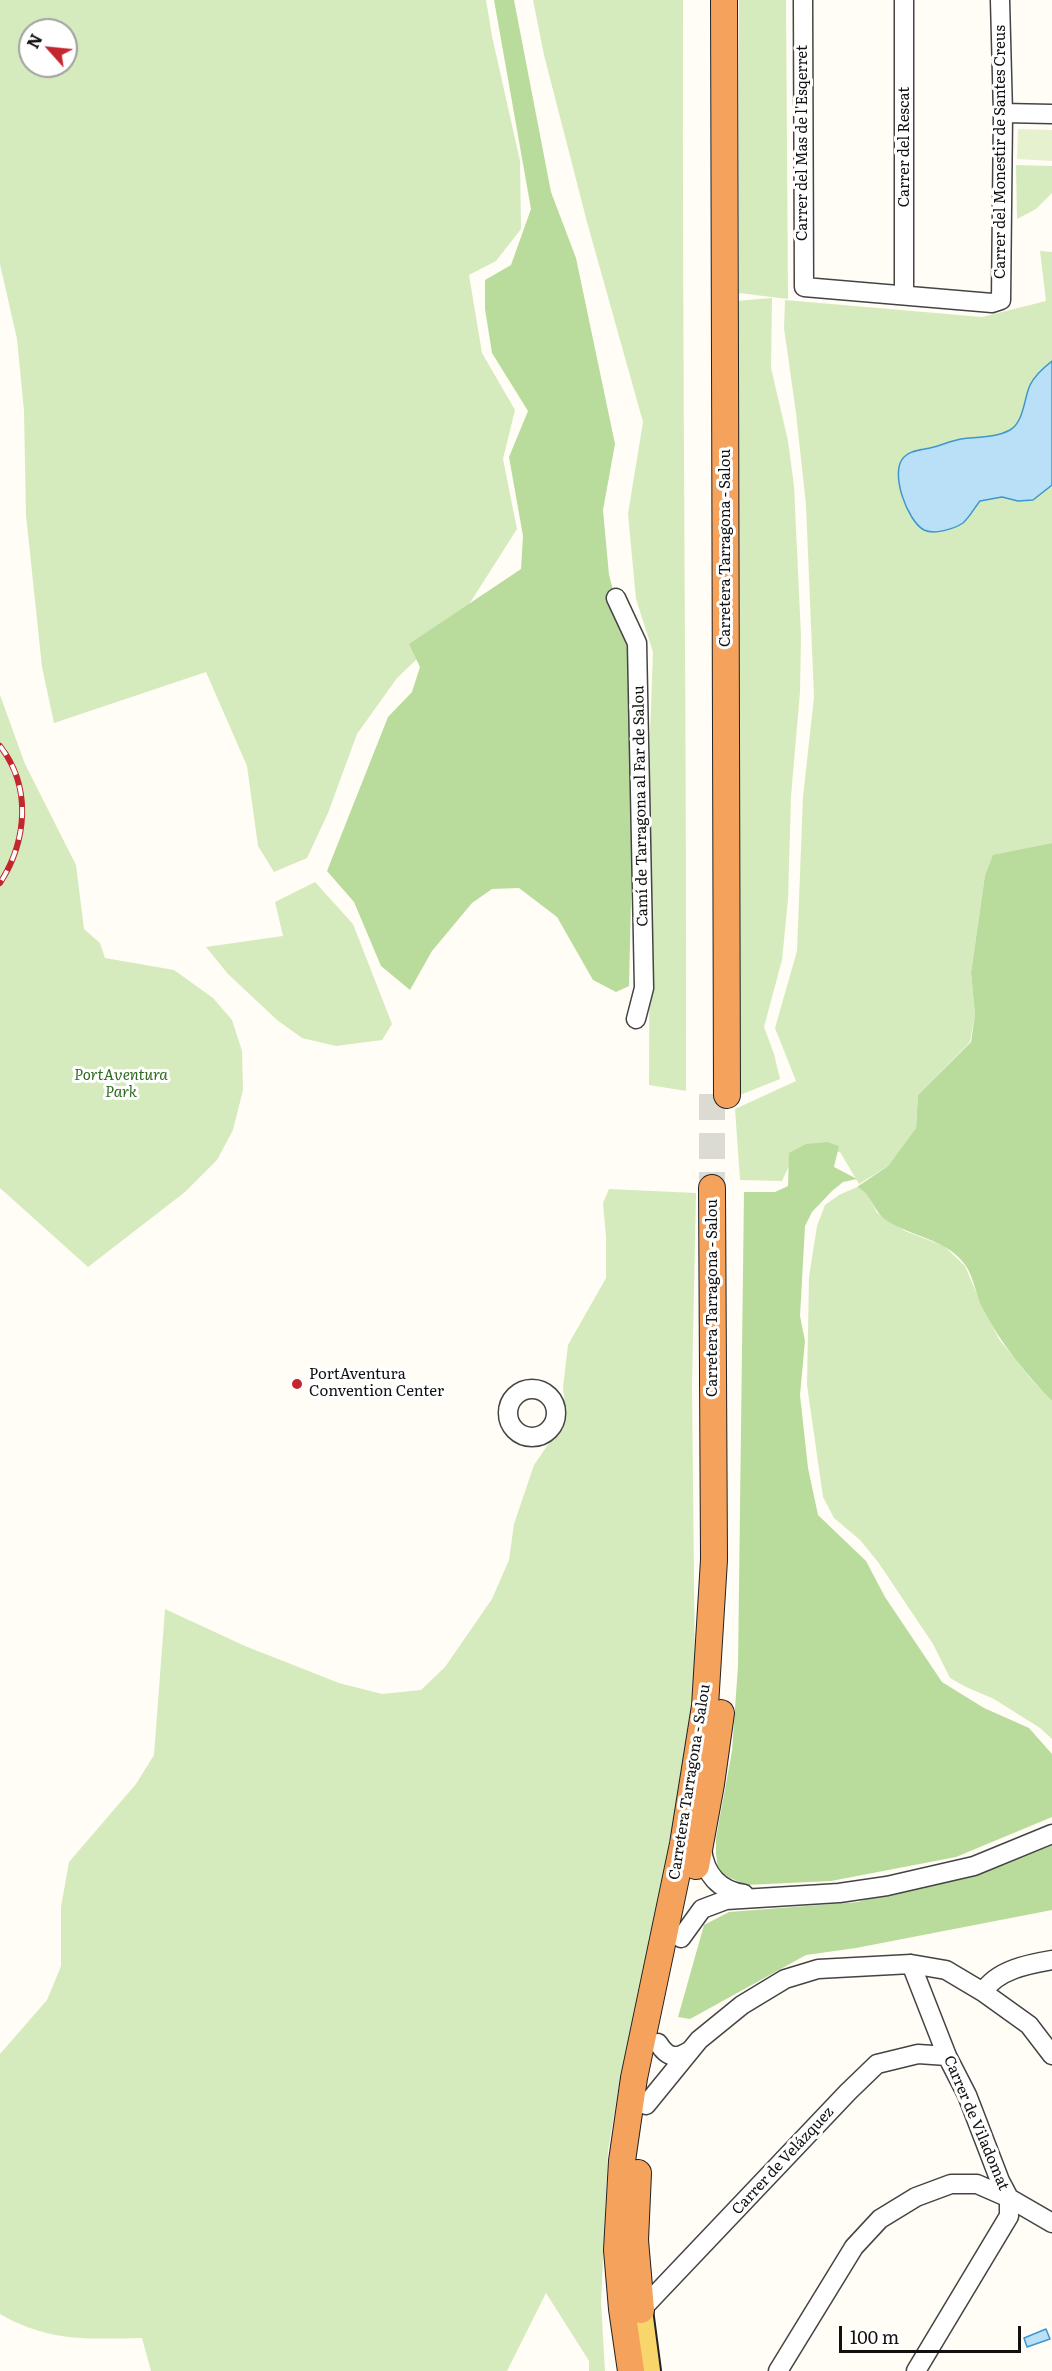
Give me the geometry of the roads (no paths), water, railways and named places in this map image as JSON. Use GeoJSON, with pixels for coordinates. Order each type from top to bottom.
{"type":"FeatureCollection","features":[{"type":"Feature","properties":{"kind":"highway","name":"Carretera Tarragona - Salou"},"geometry":{"type":"LineString","coordinates":[[707,0],[719,1094],[724,0]]}},
{"type":"Feature","properties":{"kind":"highway","name":"Carretera Tarragona - Salou"},"geometry":{"type":"LineString","coordinates":[[631,2371],[622,2309],[617,2250],[618,2209],[622,2161],[634,2078],[683,1844],[705,1706],[714,1560],[720,1189],[728,1592],[724,1688],[701,1845],[646,2105],[637,2186],[635,2240],[641,2310]]}},
{"type":"Feature","properties":{"kind":"highway"},"geometry":{"type":"LineString","coordinates":[[616,2371],[611,2250],[618,2209]]}},
{"type":"Feature","properties":{"kind":"main road","name":"Carretera Tarragona - Salou"},"geometry":{"type":"LineString","coordinates":[[641,2310],[649,2371]]}},
{"type":"Feature","properties":{"kind":"street","name":"Carrer del Mas de l'Esqerret"},"geometry":{"type":"LineString","coordinates":[[803,0],[804,287],[904,295]]}},
{"type":"Feature","properties":{"kind":"street","name":"Carrer del Rescat"},"geometry":{"type":"LineString","coordinates":[[904,0],[904,295]]}},
{"type":"Feature","properties":{"kind":"street","name":"Carrer del Monestir de Santes Creus"},"geometry":{"type":"LineString","coordinates":[[904,295],[992,303],[1001,300],[1003,113],[1000,0]]}},
{"type":"Feature","properties":{"kind":"street"},"geometry":{"type":"LineString","coordinates":[[1003,113],[1052,114]]}},
{"type":"Feature","properties":{"kind":"street","name":"Camí de Tarragona al Far de Salou"},"geometry":{"type":"LineString","coordinates":[[616,598],[637,643],[644,988],[636,1019]]}},
{"type":"Feature","properties":{"kind":"street"},"geometry":{"type":"LineString","coordinates":[[681,1938],[702,1909],[726,1900],[838,1893],[927,1877],[974,1866],[1052,1834]]}},
{"type":"Feature","properties":{"kind":"street"},"geometry":{"type":"LineString","coordinates":[[701,1845],[706,1868],[717,1884],[735,1893],[772,1898]]}},
{"type":"Feature","properties":{"kind":"street"},"geometry":{"type":"LineString","coordinates":[[983,1992],[990,1981],[1007,1972],[1052,1960]]}},
{"type":"Feature","properties":{"kind":"street"},"geometry":{"type":"LineString","coordinates":[[658,2043],[670,2057],[679,2057],[742,2005],[786,1979],[818,1968],[911,1964],[946,1971],[983,1992],[1029,2025],[1052,2055]]}},
{"type":"Feature","properties":{"kind":"street","name":"Carrer de Viladomat"},"geometry":{"type":"LineString","coordinates":[[911,1964],[947,2056],[980,2126],[1000,2181],[1009,2198],[1008,2216],[916,2371]]}},
{"type":"Feature","properties":{"kind":"street"},"geometry":{"type":"LineString","coordinates":[[646,2105],[689,2051]]}},
{"type":"Feature","properties":{"kind":"street","name":"Carrer de Velázquez"},"geometry":{"type":"LineString","coordinates":[[641,2310],[877,2064],[918,2054],[947,2056]]}},
{"type":"Feature","properties":{"kind":"street"},"geometry":{"type":"LineString","coordinates":[[778,2371],[854,2247],[880,2219],[916,2197],[951,2184],[977,2184],[1009,2198],[1052,2223]]}},
{"type":"Feature","properties":{"kind":"water"},"geometry":{"type":"Polygon","coordinates":[[[1052,361],[1052,485],[1033,500],[1018,501],[1002,497],[980,501],[963,523],[938,532],[924,530],[912,517],[902,495],[898,473],[904,457],[913,452],[957,440],[992,436],[1010,430],[1021,416],[1032,381],[1052,361]]]}},
{"type":"Feature","properties":{"kind":"water"},"geometry":{"type":"Polygon","coordinates":[[[1046,2329],[1050,2339],[1027,2347],[1024,2338],[1046,2329]]]}},
{"type":"Feature","properties":{"kind":"tunnel"},"geometry":{"type":"LineString","coordinates":[[712,1094],[712,1188]]}},
{"type":"Feature","properties":{"kind":"railway"},"geometry":{"type":"LineString","coordinates":[[0,746],[17,779],[22,814],[16,850],[0,883]]}},
{"type":"Feature","properties":{"kind":"place","name":"PortAventura Convention Center"},"geometry":{"type":"Point","coordinates":[297,1384]}},
{"type":"Feature","properties":{"kind":"park label","name":"PortAventura Park"},"geometry":{"type":"Point","coordinates":[121,1084]}}]}
